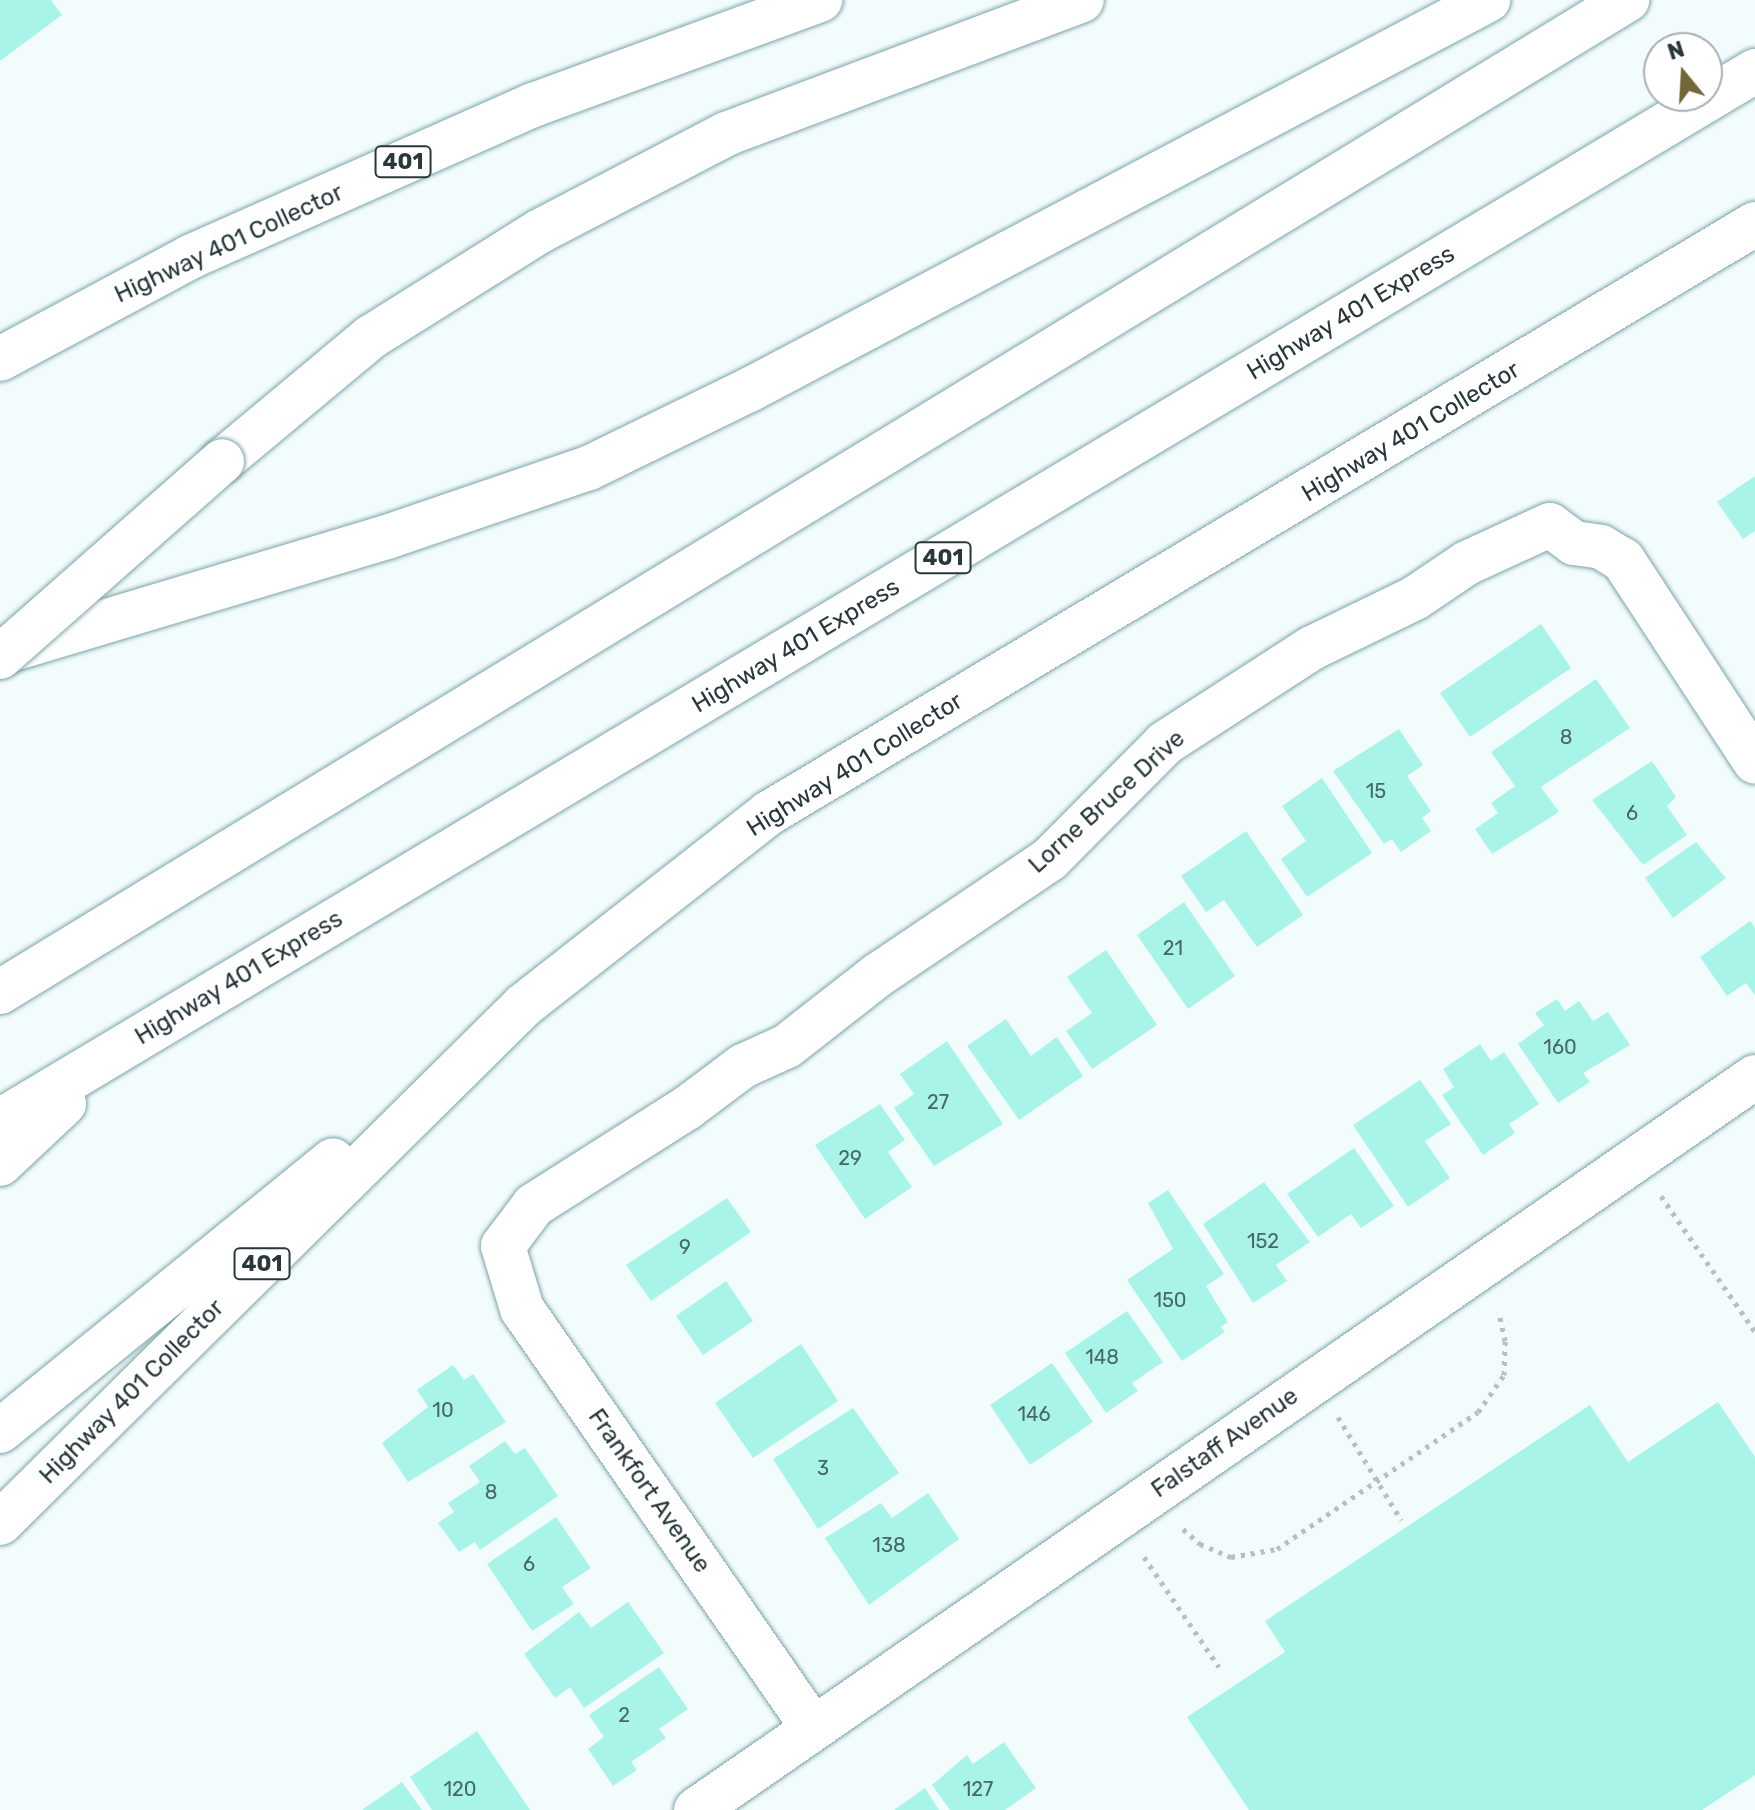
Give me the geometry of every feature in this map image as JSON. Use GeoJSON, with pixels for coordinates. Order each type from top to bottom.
{"type":"FeatureCollection","features":[{"type":"Feature","properties":{"kind":"main road","name":"Highway 401 Collector"},"geometry":{"type":"LineString","coordinates":[[0,359],[190,257],[533,105],[820,0]]}},
{"type":"Feature","properties":{"kind":"main road"},"geometry":{"type":"LineString","coordinates":[[0,655],[222,461],[371,337],[540,231],[726,134],[1082,0]]}},
{"type":"Feature","properties":{"kind":"main road"},"geometry":{"type":"LineString","coordinates":[[0,655],[387,537],[589,468],[763,383],[1488,0]]}},
{"type":"Feature","properties":{"kind":"main road"},"geometry":{"type":"LineString","coordinates":[[0,992],[1627,0]]}},
{"type":"Feature","properties":{"kind":"main road","name":"Highway 401 Express"},"geometry":{"type":"LineString","coordinates":[[0,1121],[1755,71]]}},
{"type":"Feature","properties":{"kind":"main road","name":"Highway 401 Collector"},"geometry":{"type":"LineString","coordinates":[[0,1523],[524,1005],[769,813],[1755,224]]}},
{"type":"Feature","properties":{"kind":"main road","name":"Lorne Bruce Drive"},"geometry":{"type":"LineString","coordinates":[[503,1246],[534,1205],[581,1171],[687,1108],[743,1066],[787,1046],[878,975],[1050,859],[1165,743],[1312,648],[1415,598],[1467,563],[1550,525],[1574,543],[1601,547],[1623,560],[1755,762]]}},
{"type":"Feature","properties":{"kind":"main road"},"geometry":{"type":"LineString","coordinates":[[0,1431],[524,1005]]}},
{"type":"Feature","properties":{"kind":"main road"},"geometry":{"type":"LineString","coordinates":[[0,1164],[130,1043]]}},
{"type":"Feature","properties":{"kind":"main road","name":"Falstaff Avenue"},"geometry":{"type":"LineString","coordinates":[[696,1810],[1755,1077]]}},
{"type":"Feature","properties":{"kind":"main road","name":"Frankfort Avenue"},"geometry":{"type":"LineString","coordinates":[[503,1246],[522,1309],[813,1728]]}},
{"type":"Feature","properties":{"kind":"path"},"geometry":{"type":"LineString","coordinates":[[1661,1196],[1755,1332]]}},
{"type":"Feature","properties":{"kind":"path"},"geometry":{"type":"LineString","coordinates":[[1183,1529],[1200,1544],[1231,1557],[1277,1549],[1378,1481],[1478,1412],[1504,1375],[1499,1312]]}},
{"type":"Feature","properties":{"kind":"path"},"geometry":{"type":"LineString","coordinates":[[1338,1417],[1401,1520]]}},
{"type":"Feature","properties":{"kind":"path"},"geometry":{"type":"LineString","coordinates":[[1144,1557],[1219,1667]]}},
{"type":"Feature","properties":{"kind":"building"},"geometry":{"type":"Polygon","coordinates":[[[0,0],[51,0],[62,15],[0,61],[0,0]]]}},
{"type":"Feature","properties":{"kind":"building"},"geometry":{"type":"Polygon","coordinates":[[[1755,476],[1755,531],[1743,539],[1717,502],[1755,476]]]}},
{"type":"Feature","properties":{"kind":"building"},"geometry":{"type":"Polygon","coordinates":[[[1541,624],[1571,668],[1470,737],[1440,693],[1541,624]]]}},
{"type":"Feature","properties":{"kind":"building"},"geometry":{"type":"Polygon","coordinates":[[[1596,679],[1630,728],[1541,787],[1559,812],[1492,854],[1475,829],[1498,813],[1491,803],[1515,786],[1491,752],[1596,679]]]}},
{"type":"Feature","properties":{"kind":"building"},"geometry":{"type":"Polygon","coordinates":[[[1399,729],[1423,765],[1407,776],[1431,811],[1422,818],[1431,831],[1401,852],[1392,839],[1384,844],[1333,771],[1399,729]]]}},
{"type":"Feature","properties":{"kind":"building"},"geometry":{"type":"Polygon","coordinates":[[[1652,761],[1676,797],[1667,806],[1687,835],[1643,865],[1592,800],[1652,761]]]}},
{"type":"Feature","properties":{"kind":"building"},"geometry":{"type":"Polygon","coordinates":[[[1322,778],[1372,853],[1307,897],[1281,859],[1306,841],[1282,806],[1322,778]]]}},
{"type":"Feature","properties":{"kind":"building"},"geometry":{"type":"Polygon","coordinates":[[[1246,831],[1303,915],[1257,947],[1224,900],[1206,912],[1181,876],[1246,831]]]}},
{"type":"Feature","properties":{"kind":"building"},"geometry":{"type":"Polygon","coordinates":[[[1696,842],[1726,878],[1673,918],[1645,878],[1696,842]]]}},
{"type":"Feature","properties":{"kind":"building"},"geometry":{"type":"Polygon","coordinates":[[[1184,902],[1235,976],[1188,1009],[1137,935],[1184,902]]]}},
{"type":"Feature","properties":{"kind":"building"},"geometry":{"type":"Polygon","coordinates":[[[1750,921],[1755,928],[1755,995],[1746,983],[1727,996],[1700,957],[1750,921]]]}},
{"type":"Feature","properties":{"kind":"building"},"geometry":{"type":"Polygon","coordinates":[[[1106,950],[1157,1025],[1092,1069],[1066,1031],[1092,1013],[1067,977],[1106,950]]]}},
{"type":"Feature","properties":{"kind":"building"},"geometry":{"type":"Polygon","coordinates":[[[1557,999],[1565,1011],[1579,1001],[1593,1021],[1608,1012],[1630,1045],[1583,1073],[1590,1082],[1558,1103],[1518,1044],[1544,1025],[1535,1013],[1557,999]]]}},
{"type":"Feature","properties":{"kind":"building"},"geometry":{"type":"Polygon","coordinates":[[[1006,1019],[1031,1056],[1057,1037],[1083,1076],[1019,1120],[967,1046],[1006,1019]]]}},
{"type":"Feature","properties":{"kind":"building"},"geometry":{"type":"Polygon","coordinates":[[[947,1041],[1003,1124],[934,1166],[894,1108],[914,1094],[900,1074],[947,1041]]]}},
{"type":"Feature","properties":{"kind":"building"},"geometry":{"type":"Polygon","coordinates":[[[1480,1044],[1491,1061],[1504,1052],[1539,1104],[1509,1124],[1515,1133],[1483,1155],[1442,1095],[1454,1087],[1443,1069],[1480,1044]]]}},
{"type":"Feature","properties":{"kind":"building"},"geometry":{"type":"Polygon","coordinates":[[[1420,1080],[1451,1124],[1425,1141],[1450,1178],[1408,1207],[1353,1125],[1420,1080]]]}},
{"type":"Feature","properties":{"kind":"building"},"geometry":{"type":"Polygon","coordinates":[[[880,1104],[905,1140],[888,1152],[912,1187],[865,1219],[815,1145],[880,1104]]]}},
{"type":"Feature","properties":{"kind":"building"},"geometry":{"type":"Polygon","coordinates":[[[1354,1148],[1394,1206],[1361,1228],[1351,1214],[1318,1237],[1287,1194],[1354,1148]]]}},
{"type":"Feature","properties":{"kind":"building"},"geometry":{"type":"Polygon","coordinates":[[[1264,1182],[1310,1242],[1276,1265],[1287,1281],[1253,1303],[1203,1224],[1264,1182]]]}},
{"type":"Feature","properties":{"kind":"building"},"geometry":{"type":"Polygon","coordinates":[[[1168,1190],[1224,1274],[1206,1286],[1228,1322],[1221,1327],[1225,1332],[1182,1361],[1127,1280],[1173,1249],[1148,1203],[1168,1190]]]}},
{"type":"Feature","properties":{"kind":"building"},"geometry":{"type":"Polygon","coordinates":[[[727,1198],[751,1232],[651,1301],[626,1265],[727,1198]]]}},
{"type":"Feature","properties":{"kind":"building"},"geometry":{"type":"Polygon","coordinates":[[[726,1281],[753,1321],[703,1355],[676,1316],[726,1281]]]}},
{"type":"Feature","properties":{"kind":"building"},"geometry":{"type":"Polygon","coordinates":[[[1127,1311],[1163,1362],[1132,1383],[1138,1391],[1106,1413],[1065,1353],[1127,1311]]]}},
{"type":"Feature","properties":{"kind":"building"},"geometry":{"type":"Polygon","coordinates":[[[801,1344],[838,1401],[753,1458],[715,1403],[801,1344]]]}},
{"type":"Feature","properties":{"kind":"building"},"geometry":{"type":"Polygon","coordinates":[[[1052,1363],[1093,1422],[1030,1465],[990,1405],[1052,1363]]]}},
{"type":"Feature","properties":{"kind":"building"},"geometry":{"type":"Polygon","coordinates":[[[453,1365],[464,1380],[473,1374],[506,1422],[408,1482],[382,1443],[428,1407],[417,1390],[453,1365]]]}},
{"type":"Feature","properties":{"kind":"building"},"geometry":{"type":"Polygon","coordinates":[[[1718,1402],[1755,1457],[1755,1775],[1702,1810],[1249,1810],[1187,1717],[1285,1652],[1265,1621],[1590,1405],[1628,1462],[1718,1402]]]}},
{"type":"Feature","properties":{"kind":"building"},"geometry":{"type":"Polygon","coordinates":[[[853,1408],[899,1473],[818,1529],[773,1459],[853,1408]]]}},
{"type":"Feature","properties":{"kind":"building"},"geometry":{"type":"Polygon","coordinates":[[[505,1441],[515,1454],[525,1448],[558,1496],[480,1550],[475,1542],[459,1552],[438,1523],[454,1512],[448,1503],[480,1482],[469,1466],[505,1441]]]}},
{"type":"Feature","properties":{"kind":"building"},"geometry":{"type":"Polygon","coordinates":[[[928,1493],[959,1539],[869,1605],[825,1538],[881,1503],[892,1518],[928,1493]]]}},
{"type":"Feature","properties":{"kind":"building"},"geometry":{"type":"Polygon","coordinates":[[[556,1517],[591,1568],[562,1587],[574,1604],[532,1631],[487,1564],[556,1517]]]}},
{"type":"Feature","properties":{"kind":"building"},"geometry":{"type":"Polygon","coordinates":[[[628,1602],[664,1653],[584,1708],[570,1687],[555,1698],[524,1654],[579,1612],[591,1628],[628,1602]]]}},
{"type":"Feature","properties":{"kind":"building"},"geometry":{"type":"Polygon","coordinates":[[[659,1667],[688,1709],[659,1729],[666,1738],[631,1762],[637,1770],[613,1786],[588,1749],[604,1737],[589,1715],[659,1667]]]}},
{"type":"Feature","properties":{"kind":"building"},"geometry":{"type":"Polygon","coordinates":[[[477,1731],[530,1810],[432,1810],[410,1777],[477,1731]]]}},
{"type":"Feature","properties":{"kind":"building"},"geometry":{"type":"Polygon","coordinates":[[[1004,1742],[1036,1788],[1005,1810],[950,1810],[932,1785],[967,1755],[973,1764],[1004,1742]]]}},
{"type":"Feature","properties":{"kind":"building"},"geometry":{"type":"Polygon","coordinates":[[[402,1782],[422,1810],[362,1810],[402,1782]]]}},
{"type":"Feature","properties":{"kind":"building"},"geometry":{"type":"Polygon","coordinates":[[[925,1788],[939,1810],[894,1810],[925,1788]]]}}]}
